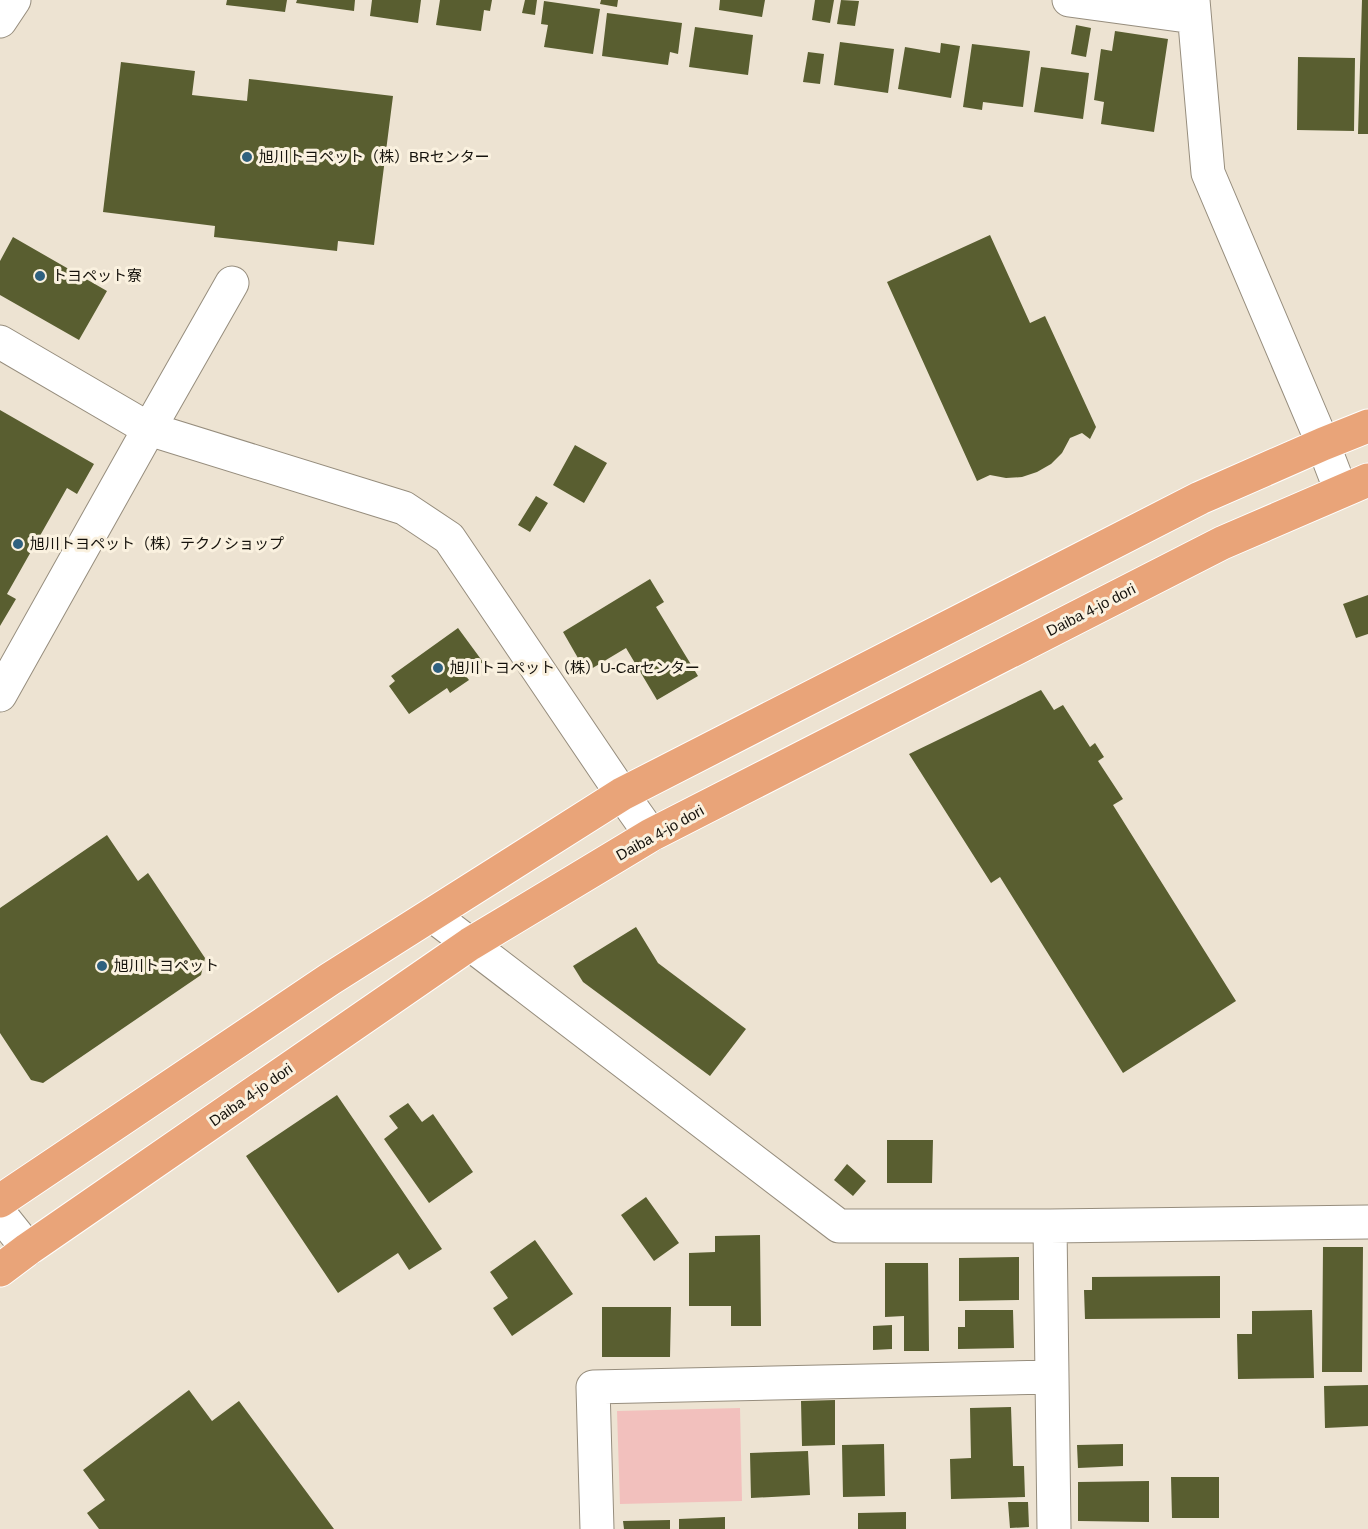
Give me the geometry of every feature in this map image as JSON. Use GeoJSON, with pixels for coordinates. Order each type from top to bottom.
{"type":"FeatureCollection","features":[{"type":"Feature","properties":{"kind":"highway"},"geometry":{"type":"LineString","coordinates":[[0,1202],[321,986],[622,794],[1200,498],[1368,426]]}},
{"type":"Feature","properties":{"kind":"highway","name":"Daiba 4-jo dori"},"geometry":{"type":"LineString","coordinates":[[0,1270],[470,944],[651,835],[1222,543],[1354,486]]}},
{"type":"Feature","properties":{"kind":"street"},"geometry":{"type":"LineString","coordinates":[[1069,0],[1193,9],[1208,173],[1323,444],[1354,486]]}},
{"type":"Feature","properties":{"kind":"street"},"geometry":{"type":"LineString","coordinates":[[0,695],[232,283]]}},
{"type":"Feature","properties":{"kind":"street"},"geometry":{"type":"LineString","coordinates":[[0,342],[149,429],[404,508],[450,538],[651,835]]}},
{"type":"Feature","properties":{"kind":"street"},"geometry":{"type":"LineString","coordinates":[[432,915],[839,1226],[1368,1222]]}},
{"type":"Feature","properties":{"kind":"street"},"geometry":{"type":"LineString","coordinates":[[0,1214],[28,1249]]}},
{"type":"Feature","properties":{"kind":"street"},"geometry":{"type":"LineString","coordinates":[[1050,1226],[1054,1529]]}},
{"type":"Feature","properties":{"kind":"street"},"geometry":{"type":"LineString","coordinates":[[597,1529],[593,1387],[1052,1377]]}},
{"type":"Feature","properties":{"kind":"shaded area"},"geometry":{"type":"Polygon","coordinates":[[[740,1408],[742,1501],[620,1504],[617,1411],[740,1408]]]}},
{"type":"Feature","properties":{"kind":"building"},"geometry":{"type":"Polygon","coordinates":[[[227,0],[287,0],[285,12],[226,5],[227,0]]]}},
{"type":"Feature","properties":{"kind":"building"},"geometry":{"type":"Polygon","coordinates":[[[297,0],[355,0],[354,11],[296,3],[297,0]]]}},
{"type":"Feature","properties":{"kind":"building"},"geometry":{"type":"Polygon","coordinates":[[[372,0],[421,0],[418,23],[370,16],[372,0]]]}},
{"type":"Feature","properties":{"kind":"building"},"geometry":{"type":"Polygon","coordinates":[[[440,0],[492,0],[490,11],[484,10],[481,31],[436,25],[440,0]]]}},
{"type":"Feature","properties":{"kind":"building"},"geometry":{"type":"Polygon","coordinates":[[[525,0],[537,0],[535,15],[522,13],[525,0]]]}},
{"type":"Feature","properties":{"kind":"building"},"geometry":{"type":"Polygon","coordinates":[[[601,0],[618,0],[617,7],[600,4],[601,0]]]}},
{"type":"Feature","properties":{"kind":"building"},"geometry":{"type":"Polygon","coordinates":[[[720,0],[765,0],[762,17],[719,10],[720,0]]]}},
{"type":"Feature","properties":{"kind":"building"},"geometry":{"type":"Polygon","coordinates":[[[815,0],[834,0],[830,23],[812,20],[815,0]]]}},
{"type":"Feature","properties":{"kind":"building"},"geometry":{"type":"Polygon","coordinates":[[[841,0],[859,1],[855,26],[837,24],[841,0]]]}},
{"type":"Feature","properties":{"kind":"building"},"geometry":{"type":"Polygon","coordinates":[[[1362,0],[1368,0],[1368,134],[1358,134],[1362,0]]]}},
{"type":"Feature","properties":{"kind":"building"},"geometry":{"type":"Polygon","coordinates":[[[544,1],[600,9],[593,54],[544,47],[548,25],[541,24],[544,1]]]}},
{"type":"Feature","properties":{"kind":"building"},"geometry":{"type":"Polygon","coordinates":[[[607,13],[682,23],[678,54],[670,52],[668,65],[602,56],[607,13]]]}},
{"type":"Feature","properties":{"kind":"building"},"geometry":{"type":"Polygon","coordinates":[[[1076,25],[1091,28],[1086,57],[1071,54],[1076,25]]]}},
{"type":"Feature","properties":{"kind":"building"},"geometry":{"type":"Polygon","coordinates":[[[695,27],[753,35],[748,75],[689,67],[695,27]]]}},
{"type":"Feature","properties":{"kind":"building"},"geometry":{"type":"Polygon","coordinates":[[[1115,31],[1168,39],[1154,132],[1101,124],[1104,102],[1094,100],[1101,49],[1112,51],[1115,31]]]}},
{"type":"Feature","properties":{"kind":"building"},"geometry":{"type":"Polygon","coordinates":[[[840,42],[894,49],[888,93],[834,85],[840,42]]]}},
{"type":"Feature","properties":{"kind":"building"},"geometry":{"type":"Polygon","coordinates":[[[941,43],[960,46],[951,98],[898,89],[905,47],[940,53],[941,43]]]}},
{"type":"Feature","properties":{"kind":"building"},"geometry":{"type":"Polygon","coordinates":[[[972,44],[1030,51],[1023,107],[983,102],[982,110],[963,107],[972,44]]]}},
{"type":"Feature","properties":{"kind":"building"},"geometry":{"type":"Polygon","coordinates":[[[808,52],[824,54],[820,84],[803,82],[808,52]]]}},
{"type":"Feature","properties":{"kind":"building"},"geometry":{"type":"Polygon","coordinates":[[[1298,57],[1355,58],[1354,131],[1297,130],[1298,57]]]}},
{"type":"Feature","properties":{"kind":"building","name":"旭川トヨペット（株）BRセンター"},"geometry":{"type":"Polygon","coordinates":[[[121,62],[195,71],[192,95],[247,101],[249,79],[393,96],[374,245],[338,241],[337,251],[214,237],[215,226],[103,212],[121,62]]]}},
{"type":"Feature","properties":{"kind":"building"},"geometry":{"type":"Polygon","coordinates":[[[1041,67],[1089,73],[1083,119],[1034,112],[1041,67]]]}},
{"type":"Feature","properties":{"kind":"building"},"geometry":{"type":"Polygon","coordinates":[[[990,235],[1030,323],[1045,316],[1096,427],[1090,439],[1082,433],[1070,438],[1062,453],[1051,464],[1037,472],[1022,477],[1006,478],[990,475],[977,481],[887,282],[990,235]]]}},
{"type":"Feature","properties":{"kind":"building","name":"トヨペット寮"},"geometry":{"type":"Polygon","coordinates":[[[13,237],[107,291],[79,340],[0,295],[0,261],[13,237]]]}},
{"type":"Feature","properties":{"kind":"building","name":"旭川トヨペット（株）テクノショップ"},"geometry":{"type":"Polygon","coordinates":[[[0,410],[94,464],[77,494],[67,488],[7,594],[16,599],[0,626],[0,410]]]}},
{"type":"Feature","properties":{"kind":"building"},"geometry":{"type":"Polygon","coordinates":[[[575,445],[607,463],[584,503],[553,485],[575,445]]]}},
{"type":"Feature","properties":{"kind":"building"},"geometry":{"type":"Polygon","coordinates":[[[536,496],[548,503],[530,532],[518,525],[536,496]]]}},
{"type":"Feature","properties":{"kind":"building"},"geometry":{"type":"Polygon","coordinates":[[[650,579],[664,602],[656,607],[698,676],[657,700],[626,648],[586,672],[563,632],[650,579]]]}},
{"type":"Feature","properties":{"kind":"building"},"geometry":{"type":"Polygon","coordinates":[[[1368,595],[1368,634],[1356,638],[1343,604],[1368,595]]]}},
{"type":"Feature","properties":{"kind":"building","name":"旭川トヨペット（株）U-Carセンター"},"geometry":{"type":"Polygon","coordinates":[[[458,628],[483,662],[465,675],[469,680],[450,693],[447,688],[409,714],[389,686],[395,681],[391,676],[458,628]]]}},
{"type":"Feature","properties":{"kind":"building"},"geometry":{"type":"Polygon","coordinates":[[[1041,690],[1054,710],[1063,705],[1090,747],[1095,743],[1104,757],[1098,761],[1123,799],[1113,805],[1236,1001],[1123,1073],[1000,877],[991,883],[909,754],[1041,690]]]}},
{"type":"Feature","properties":{"kind":"building","name":"旭川トヨペット"},"geometry":{"type":"Polygon","coordinates":[[[107,835],[138,881],[148,873],[205,958],[201,975],[43,1083],[31,1080],[0,1033],[0,908],[107,835]]]}},
{"type":"Feature","properties":{"kind":"building"},"geometry":{"type":"Polygon","coordinates":[[[636,927],[658,963],[746,1029],[710,1076],[583,982],[573,966],[636,927]]]}},
{"type":"Feature","properties":{"kind":"building"},"geometry":{"type":"Polygon","coordinates":[[[337,1095],[442,1249],[409,1270],[398,1253],[338,1293],[246,1156],[337,1095]]]}},
{"type":"Feature","properties":{"kind":"building"},"geometry":{"type":"Polygon","coordinates":[[[408,1103],[422,1122],[433,1114],[473,1172],[429,1203],[384,1139],[398,1128],[389,1116],[408,1103]]]}},
{"type":"Feature","properties":{"kind":"building"},"geometry":{"type":"Polygon","coordinates":[[[887,1140],[933,1140],[932,1183],[887,1183],[887,1140]]]}},
{"type":"Feature","properties":{"kind":"building"},"geometry":{"type":"Polygon","coordinates":[[[847,1164],[866,1181],[853,1196],[834,1180],[847,1164]]]}},
{"type":"Feature","properties":{"kind":"building"},"geometry":{"type":"Polygon","coordinates":[[[646,1197],[679,1243],[654,1261],[621,1215],[646,1197]]]}},
{"type":"Feature","properties":{"kind":"building"},"geometry":{"type":"Polygon","coordinates":[[[760,1235],[761,1326],[731,1326],[731,1306],[689,1306],[689,1253],[715,1252],[715,1236],[760,1235]]]}},
{"type":"Feature","properties":{"kind":"building"},"geometry":{"type":"Polygon","coordinates":[[[535,1240],[573,1294],[512,1336],[493,1308],[508,1298],[490,1272],[535,1240]]]}},
{"type":"Feature","properties":{"kind":"building"},"geometry":{"type":"Polygon","coordinates":[[[1323,1247],[1363,1247],[1362,1372],[1322,1372],[1323,1247]]]}},
{"type":"Feature","properties":{"kind":"building"},"geometry":{"type":"Polygon","coordinates":[[[1019,1257],[1019,1300],[959,1301],[959,1258],[1019,1257]]]}},
{"type":"Feature","properties":{"kind":"building"},"geometry":{"type":"Polygon","coordinates":[[[885,1263],[928,1263],[929,1351],[904,1351],[904,1316],[885,1317],[885,1263]]]}},
{"type":"Feature","properties":{"kind":"building"},"geometry":{"type":"Polygon","coordinates":[[[1220,1276],[1220,1318],[1085,1319],[1084,1290],[1092,1290],[1092,1277],[1220,1276]]]}},
{"type":"Feature","properties":{"kind":"building"},"geometry":{"type":"Polygon","coordinates":[[[602,1307],[671,1307],[670,1357],[602,1357],[602,1307]]]}},
{"type":"Feature","properties":{"kind":"building"},"geometry":{"type":"Polygon","coordinates":[[[965,1310],[1013,1310],[1014,1348],[958,1349],[958,1327],[965,1327],[965,1310]]]}},
{"type":"Feature","properties":{"kind":"building"},"geometry":{"type":"Polygon","coordinates":[[[1312,1310],[1314,1378],[1238,1379],[1237,1334],[1252,1334],[1252,1311],[1312,1310]]]}},
{"type":"Feature","properties":{"kind":"building"},"geometry":{"type":"Polygon","coordinates":[[[892,1325],[892,1349],[873,1350],[873,1326],[892,1325]]]}},
{"type":"Feature","properties":{"kind":"building"},"geometry":{"type":"Polygon","coordinates":[[[1368,1385],[1368,1426],[1325,1428],[1324,1386],[1368,1385]]]}},
{"type":"Feature","properties":{"kind":"building"},"geometry":{"type":"Polygon","coordinates":[[[189,1390],[212,1421],[239,1401],[334,1529],[99,1529],[87,1513],[105,1500],[83,1470],[189,1390]]]}},
{"type":"Feature","properties":{"kind":"building"},"geometry":{"type":"Polygon","coordinates":[[[835,1400],[835,1445],[802,1446],[801,1401],[835,1400]]]}},
{"type":"Feature","properties":{"kind":"building"},"geometry":{"type":"Polygon","coordinates":[[[1011,1407],[1013,1466],[1024,1466],[1025,1497],[951,1499],[950,1459],[971,1458],[970,1408],[1011,1407]]]}},
{"type":"Feature","properties":{"kind":"building"},"geometry":{"type":"Polygon","coordinates":[[[884,1444],[885,1496],[843,1497],[842,1445],[884,1444]]]}},
{"type":"Feature","properties":{"kind":"building"},"geometry":{"type":"Polygon","coordinates":[[[1123,1444],[1123,1466],[1078,1468],[1077,1445],[1123,1444]]]}},
{"type":"Feature","properties":{"kind":"building"},"geometry":{"type":"Polygon","coordinates":[[[808,1451],[810,1495],[751,1498],[750,1453],[808,1451]]]}},
{"type":"Feature","properties":{"kind":"building"},"geometry":{"type":"Polygon","coordinates":[[[1171,1477],[1219,1477],[1219,1518],[1172,1518],[1171,1477]]]}},
{"type":"Feature","properties":{"kind":"building"},"geometry":{"type":"Polygon","coordinates":[[[1149,1481],[1149,1522],[1078,1521],[1078,1482],[1149,1481]]]}},
{"type":"Feature","properties":{"kind":"building"},"geometry":{"type":"Polygon","coordinates":[[[1008,1502],[1028,1502],[1029,1527],[1010,1528],[1008,1502]]]}},
{"type":"Feature","properties":{"kind":"building"},"geometry":{"type":"Polygon","coordinates":[[[906,1512],[906,1529],[858,1529],[858,1513],[906,1512]]]}},
{"type":"Feature","properties":{"kind":"building"},"geometry":{"type":"Polygon","coordinates":[[[725,1517],[725,1529],[679,1529],[679,1519],[725,1517]]]}},
{"type":"Feature","properties":{"kind":"building"},"geometry":{"type":"Polygon","coordinates":[[[670,1520],[670,1529],[624,1529],[623,1521],[670,1520]]]}},
{"type":"Feature","properties":{"kind":"place","name":"旭川トヨペット（株）BRセンター"},"geometry":{"type":"Point","coordinates":[247,157]}},
{"type":"Feature","properties":{"kind":"place","name":"トヨペット寮"},"geometry":{"type":"Point","coordinates":[40,276]}},
{"type":"Feature","properties":{"kind":"place","name":"旭川トヨペット（株）テクノショップ"},"geometry":{"type":"Point","coordinates":[18,544]}},
{"type":"Feature","properties":{"kind":"place","name":"旭川トヨペット（株）U-Carセンター"},"geometry":{"type":"Point","coordinates":[438,668]}},
{"type":"Feature","properties":{"kind":"place","name":"旭川トヨペット"},"geometry":{"type":"Point","coordinates":[102,966]}}]}
